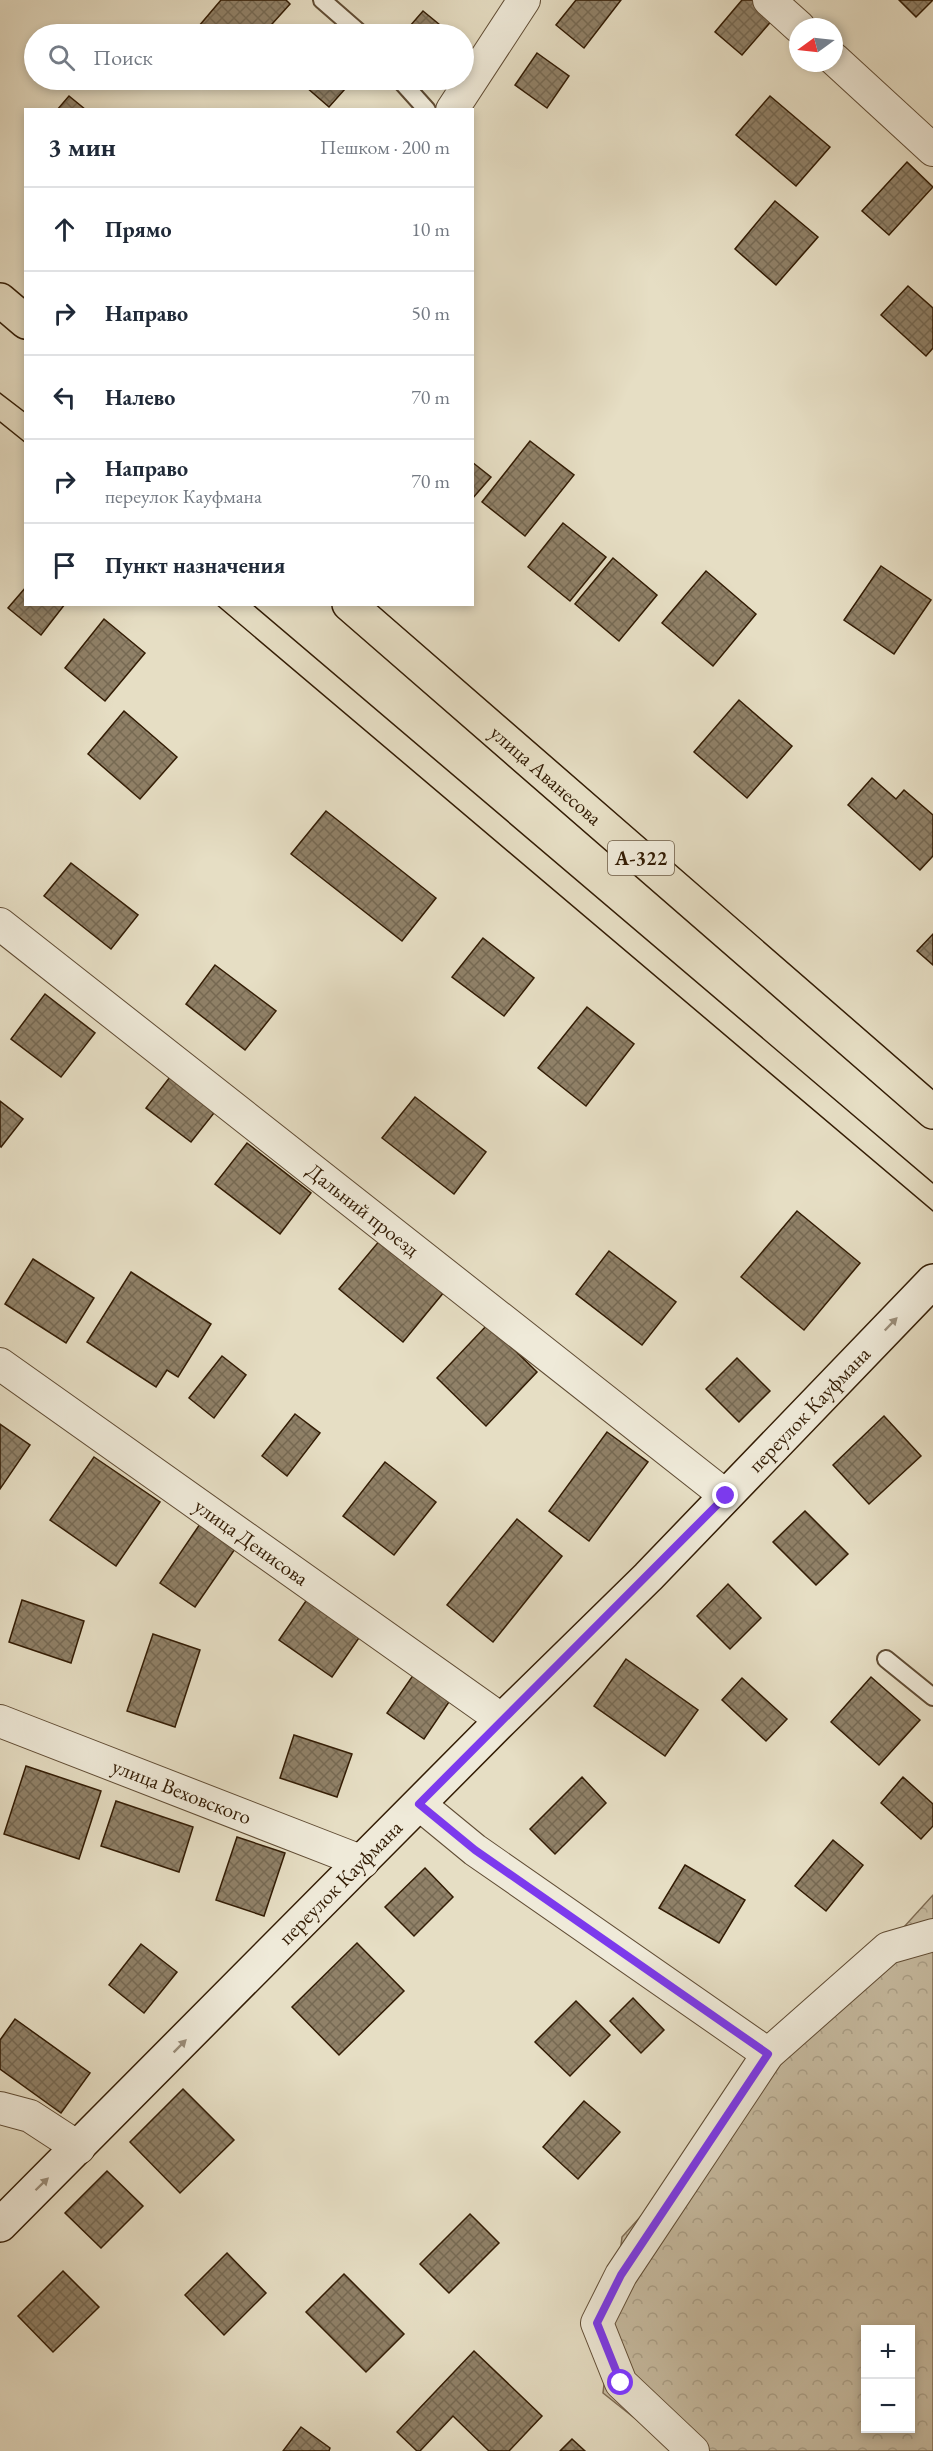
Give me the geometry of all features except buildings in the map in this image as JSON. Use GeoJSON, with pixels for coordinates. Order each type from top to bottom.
{"type":"FeatureCollection","features":[{"type":"Feature","properties":{"kind":"highway"},"geometry":{"type":"LineString","coordinates":[[0,300],[24,320]]}},
{"type":"Feature","properties":{"kind":"highway","name":"улица Аванесова"},"geometry":{"type":"LineString","coordinates":[[351,606],[933,1112]]}},
{"type":"Feature","properties":{"kind":"street"},"geometry":{"type":"LineString","coordinates":[[474,76],[524,0]]}},
{"type":"Feature","properties":{"kind":"street"},"geometry":{"type":"LineString","coordinates":[[769,0],[789,18]]}},
{"type":"Feature","properties":{"kind":"street"},"geometry":{"type":"LineString","coordinates":[[843,67],[933,150]]}},
{"type":"Feature","properties":{"kind":"street"},"geometry":{"type":"LineString","coordinates":[[453,108],[465,90]]}},
{"type":"Feature","properties":{"kind":"street","name":"Дальний проезд"},"geometry":{"type":"LineString","coordinates":[[0,924],[726,1496]]}},
{"type":"Feature","properties":{"kind":"street","name":"переулок Кауфмана"},"geometry":{"type":"LineString","coordinates":[[0,2225],[726,1496],[933,1281]]}},
{"type":"Feature","properties":{"kind":"street","name":"улица Денисова"},"geometry":{"type":"LineString","coordinates":[[0,1364],[502,1720]]}},
{"type":"Feature","properties":{"kind":"street","name":"улица Веховского"},"geometry":{"type":"LineString","coordinates":[[0,1721],[363,1862]]}},
{"type":"Feature","properties":{"kind":"street"},"geometry":{"type":"LineString","coordinates":[[419,1804],[475,1850],[768,2054]]}},
{"type":"Feature","properties":{"kind":"street"},"geometry":{"type":"LineString","coordinates":[[693,2451],[621,2383],[597,2323],[621,2275],[768,2054],[888,1948],[933,1935]]}},
{"type":"Feature","properties":{"kind":"street"},"geometry":{"type":"LineString","coordinates":[[0,2108],[30,2116],[79,2148]]}},
{"type":"Feature","properties":{"kind":"lane"},"geometry":{"type":"LineString","coordinates":[[322,0],[350,24]]}},
{"type":"Feature","properties":{"kind":"lane"},"geometry":{"type":"LineString","coordinates":[[409,90],[425,108]]}},
{"type":"Feature","properties":{"kind":"lane"},"geometry":{"type":"LineString","coordinates":[[886,1659],[933,1696]]}},
{"type":"Feature","properties":{"kind":"green space"},"geometry":{"type":"Polygon","coordinates":[[[933,1895],[933,2451],[676,2451],[603,2393],[622,2237],[933,1895]]]}},
{"type":"Feature","properties":{"kind":"tram line"},"geometry":{"type":"LineString","coordinates":[[0,393],[24,411]]}},
{"type":"Feature","properties":{"kind":"tram line"},"geometry":{"type":"LineString","coordinates":[[0,422],[24,441]]}},
{"type":"Feature","properties":{"kind":"tram line"},"geometry":{"type":"LineString","coordinates":[[218,606],[933,1211]]}},
{"type":"Feature","properties":{"kind":"tram line"},"geometry":{"type":"LineString","coordinates":[[254,606],[933,1183]]}},
{"type":"Feature","properties":{"kind":"route"},"geometry":{"type":"LineString","coordinates":[[621,2383],[597,2323],[621,2275],[768,2054],[475,1850],[419,1804],[648,1577],[726,1496]]}}]}
